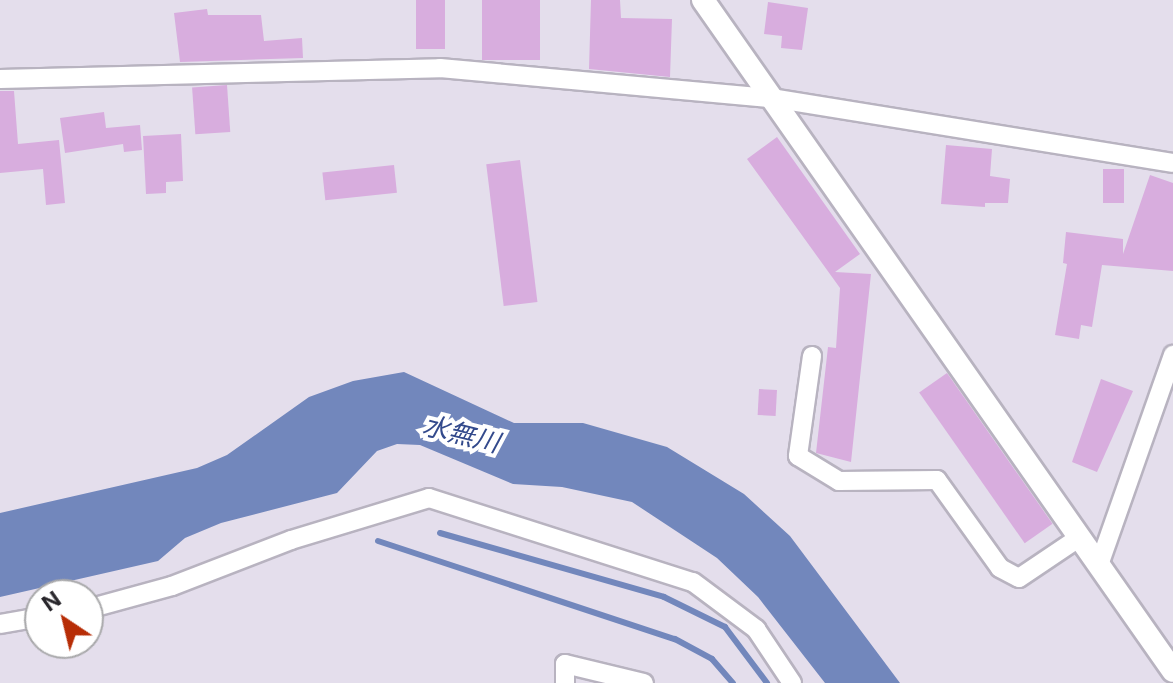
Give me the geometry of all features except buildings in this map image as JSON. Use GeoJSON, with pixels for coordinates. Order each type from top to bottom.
{"type":"FeatureCollection","features":[{"type":"Feature","properties":{"kind":"street"},"geometry":{"type":"LineString","coordinates":[[703,0],[1173,671]]}},
{"type":"Feature","properties":{"kind":"street"},"geometry":{"type":"LineString","coordinates":[[0,79],[440,68],[772,98],[1173,163]]}},
{"type":"Feature","properties":{"kind":"street"},"geometry":{"type":"LineString","coordinates":[[1099,565],[1173,355]]}},
{"type":"Feature","properties":{"kind":"street"},"geometry":{"type":"LineString","coordinates":[[812,356],[798,456],[839,481],[937,480],[1000,568],[1019,578],[1080,537]]}},
{"type":"Feature","properties":{"kind":"street"},"geometry":{"type":"LineString","coordinates":[[104,605],[172,586],[291,540],[429,498],[693,582],[756,629],[792,683]]}},
{"type":"Feature","properties":{"kind":"street"},"geometry":{"type":"LineString","coordinates":[[0,624],[24,620]]}},
{"type":"Feature","properties":{"kind":"street"},"geometry":{"type":"LineString","coordinates":[[565,683],[565,664],[644,683]]}},
{"type":"Feature","properties":{"kind":"water","name":"水無川"},"geometry":{"type":"Polygon","coordinates":[[[404,372],[514,423],[583,423],[667,447],[744,494],[790,536],[900,683],[825,683],[758,597],[717,558],[632,502],[562,487],[513,484],[420,445],[397,444],[377,451],[337,493],[221,523],[185,538],[158,561],[79,579],[24,579],[24,592],[0,597],[0,513],[197,468],[227,455],[309,397],[353,381],[404,372]]]}},
{"type":"Feature","properties":{"kind":"waterway"},"geometry":{"type":"LineString","coordinates":[[440,533],[664,597],[725,627],[767,683]]}},
{"type":"Feature","properties":{"kind":"waterway"},"geometry":{"type":"LineString","coordinates":[[378,541],[675,639],[712,659],[733,683]]}}]}
